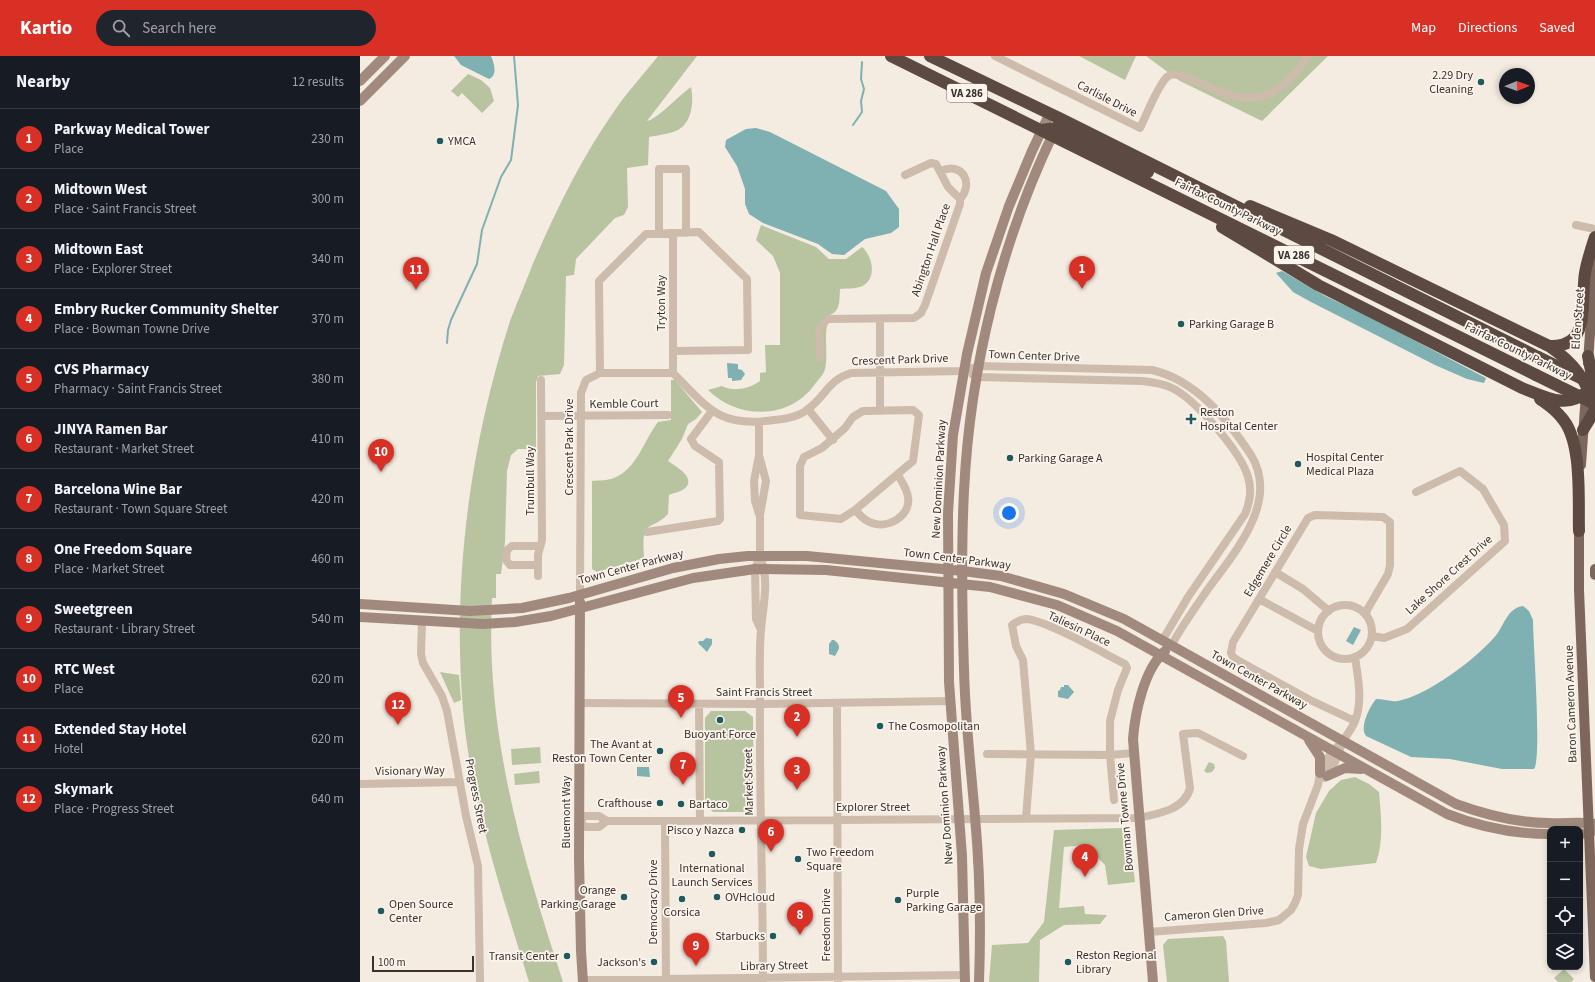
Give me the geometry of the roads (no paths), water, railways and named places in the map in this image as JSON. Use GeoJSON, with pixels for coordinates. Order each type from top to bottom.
{"type":"FeatureCollection","features":[{"type":"Feature","properties":{"kind":"highway","name":"Fairfax County Parkway"},"geometry":{"type":"LineString","coordinates":[[891,56],[1052,125],[1154,166],[1538,357],[1591,387]]}},
{"type":"Feature","properties":{"kind":"highway","name":"Fairfax County Parkway"},"geometry":{"type":"LineString","coordinates":[[930,56],[1052,125],[1145,181],[1595,404]]}},
{"type":"Feature","properties":{"kind":"highway"},"geometry":{"type":"LineString","coordinates":[[1052,125],[1191,193],[1198,195],[1211,195]]}},
{"type":"Feature","properties":{"kind":"highway"},"geometry":{"type":"LineString","coordinates":[[1154,166],[1331,240],[1549,346],[1572,364],[1591,387]]}},
{"type":"Feature","properties":{"kind":"highway"},"geometry":{"type":"LineString","coordinates":[[1145,181],[1318,285],[1522,388],[1551,407],[1562,417],[1570,431],[1576,449],[1579,531]]}},
{"type":"Feature","properties":{"kind":"highway"},"geometry":{"type":"LineString","coordinates":[[1549,346],[1559,346],[1570,342],[1578,334],[1581,322],[1585,272],[1595,237]]}},
{"type":"Feature","properties":{"kind":"highway"},"geometry":{"type":"LineString","coordinates":[[1583,430],[1595,410],[1588,356]]}},
{"type":"Feature","properties":{"kind":"highway"},"geometry":{"type":"LineString","coordinates":[[1522,388],[1555,400],[1563,401],[1573,400],[1591,387]]}},
{"type":"Feature","properties":{"kind":"main road"},"geometry":{"type":"LineString","coordinates":[[360,81],[385,56]]}},
{"type":"Feature","properties":{"kind":"main road"},"geometry":{"type":"LineString","coordinates":[[360,101],[405,56]]}},
{"type":"Feature","properties":{"kind":"main road"},"geometry":{"type":"LineString","coordinates":[[980,982],[975,819],[964,669],[964,490],[969,436],[979,366],[1011,239],[1052,125]]}},
{"type":"Feature","properties":{"kind":"main road","name":"New Dominion Parkway"},"geometry":{"type":"LineString","coordinates":[[965,979],[962,856],[950,701],[948,582],[950,478],[956,414],[975,314],[998,236],[1019,181],[1052,125]]}},
{"type":"Feature","properties":{"kind":"main road","name":"Elden Street"},"geometry":{"type":"LineString","coordinates":[[1588,356],[1595,258]]}},
{"type":"Feature","properties":{"kind":"main road"},"geometry":{"type":"LineString","coordinates":[[1583,430],[1591,387]]}},
{"type":"Feature","properties":{"kind":"main road","name":"Baron Cameron Avenue"},"geometry":{"type":"LineString","coordinates":[[1583,430],[1579,531],[1579,590],[1595,977]]}},
{"type":"Feature","properties":{"kind":"main road","name":"Town Center Parkway"},"geometry":{"type":"LineString","coordinates":[[360,604],[470,611],[534,606],[684,566],[720,559],[760,556],[807,556],[948,569],[1026,582],[1070,596],[1118,617],[1436,794],[1477,812],[1531,822],[1589,829]]}},
{"type":"Feature","properties":{"kind":"main road","name":"Town Center Parkway"},"geometry":{"type":"LineString","coordinates":[[360,617],[504,624],[538,619],[693,578],[760,569],[805,568],[948,582],[1013,592],[1057,605],[1117,631],[1430,806],[1463,821],[1528,834],[1547,834]]}},
{"type":"Feature","properties":{"kind":"main road"},"geometry":{"type":"LineString","coordinates":[[1595,569],[1595,575]]}},
{"type":"Feature","properties":{"kind":"main road","name":"Bluemont Way"},"geometry":{"type":"LineString","coordinates":[[580,594],[579,822],[580,938],[583,981]]}},
{"type":"Feature","properties":{"kind":"main road","name":"Bowman Towne Drive"},"geometry":{"type":"LineString","coordinates":[[1153,982],[1138,818],[1133,739],[1138,708],[1144,689],[1167,643]]}},
{"type":"Feature","properties":{"kind":"main road"},"geometry":{"type":"LineString","coordinates":[[1305,736],[1317,750],[1324,774],[1345,768],[1366,770]]}},
{"type":"Feature","properties":{"kind":"street","name":"Carlisle Drive"},"geometry":{"type":"LineString","coordinates":[[995,56],[1140,128],[1162,84],[1168,76],[1176,74],[1185,76],[1225,95],[1247,99],[1270,93],[1279,88],[1308,56]]}},
{"type":"Feature","properties":{"kind":"street","name":"Abington Hall Place"},"geometry":{"type":"LineString","coordinates":[[905,175],[931,163],[936,164],[948,187],[960,199]]}},
{"type":"Feature","properties":{"kind":"street","name":"Abington Hall Place"},"geometry":{"type":"LineString","coordinates":[[820,358],[819,330],[827,319],[914,318],[921,313],[960,204],[960,199],[964,194],[967,183],[957,168],[941,171]]}},
{"type":"Feature","properties":{"kind":"street"},"geometry":{"type":"LineString","coordinates":[[659,233],[659,169],[686,169],[686,232]]}},
{"type":"Feature","properties":{"kind":"street"},"geometry":{"type":"LineString","coordinates":[[1576,225],[1595,229]]}},
{"type":"Feature","properties":{"kind":"street","name":"Tryton Way"},"geometry":{"type":"LineString","coordinates":[[672,232],[673,372]]}},
{"type":"Feature","properties":{"kind":"street"},"geometry":{"type":"LineString","coordinates":[[673,351],[748,350],[747,279],[698,232],[646,234],[599,281],[600,373],[673,372]]}},
{"type":"Feature","properties":{"kind":"street"},"geometry":{"type":"LineString","coordinates":[[880,319],[880,411]]}},
{"type":"Feature","properties":{"kind":"street","name":"Town Center Drive"},"geometry":{"type":"LineString","coordinates":[[963,371],[979,366],[1144,370],[1161,372],[1182,381],[1197,392],[1210,404],[1248,451],[1255,462],[1260,480],[1257,510],[1244,538],[1167,643]]}},
{"type":"Feature","properties":{"kind":"street","name":"Town Center Drive"},"geometry":{"type":"LineString","coordinates":[[963,371],[977,377],[1107,380],[1163,384],[1180,392],[1194,404],[1237,455],[1249,482],[1250,498],[1245,514],[1188,597],[1167,643]]}},
{"type":"Feature","properties":{"kind":"street","name":"Crescent Park Drive"},"geometry":{"type":"LineString","coordinates":[[673,372],[712,411],[734,421],[759,422],[786,419],[808,410],[839,377],[851,372],[963,371]]}},
{"type":"Feature","properties":{"kind":"street","name":"Crescent Park Drive"},"geometry":{"type":"LineString","coordinates":[[580,594],[581,393],[586,380],[600,373]]}},
{"type":"Feature","properties":{"kind":"street","name":"Trumbull Way"},"geometry":{"type":"LineString","coordinates":[[538,576],[540,546],[542,540],[540,380]]}},
{"type":"Feature","properties":{"kind":"street"},"geometry":{"type":"LineString","coordinates":[[808,410],[832,440]]}},
{"type":"Feature","properties":{"kind":"street"},"geometry":{"type":"LineString","coordinates":[[913,410],[919,415],[913,461],[898,475],[855,510],[841,519],[800,515],[800,466],[804,457],[822,448],[832,440],[845,428],[853,417],[863,411],[913,410]]}},
{"type":"Feature","properties":{"kind":"street"},"geometry":{"type":"LineString","coordinates":[[647,532],[718,521],[720,518],[719,462],[695,446],[691,439],[712,411]]}},
{"type":"Feature","properties":{"kind":"street","name":"Kemble Court"},"geometry":{"type":"LineString","coordinates":[[580,416],[668,415]]}},
{"type":"Feature","properties":{"kind":"street"},"geometry":{"type":"LineString","coordinates":[[541,416],[580,416]]}},
{"type":"Feature","properties":{"kind":"street","name":"Market Street"},"geometry":{"type":"LineString","coordinates":[[759,422],[759,454],[754,481],[755,501],[760,515]]}},
{"type":"Feature","properties":{"kind":"street","name":"Market Street"},"geometry":{"type":"LineString","coordinates":[[759,454],[766,481],[760,515],[760,569],[756,619],[761,630],[760,704],[763,980]]}},
{"type":"Feature","properties":{"kind":"street","name":"Lake Shore Crest Drive"},"geometry":{"type":"LineString","coordinates":[[1372,636],[1384,638],[1407,629],[1505,541],[1504,525],[1483,488],[1460,471],[1416,492]]}},
{"type":"Feature","properties":{"kind":"street"},"geometry":{"type":"LineString","coordinates":[[855,510],[863,519],[876,524],[891,522],[900,518],[906,509],[908,497],[905,487],[898,475]]}},
{"type":"Feature","properties":{"kind":"street","name":"Edgemere Circle"},"geometry":{"type":"LineString","coordinates":[[1355,721],[1310,700],[1232,657],[1230,653],[1231,646],[1308,518],[1315,515],[1383,517],[1390,522],[1390,565],[1388,574],[1367,610],[1366,615]]}},
{"type":"Feature","properties":{"kind":"street"},"geometry":{"type":"LineString","coordinates":[[538,565],[510,565],[506,560],[507,550],[512,546],[540,546]]}},
{"type":"Feature","properties":{"kind":"street"},"geometry":{"type":"LineString","coordinates":[[1275,572],[1303,589],[1329,611]]}},
{"type":"Feature","properties":{"kind":"street"},"geometry":{"type":"LineString","coordinates":[[1259,599],[1318,631]]}},
{"type":"Feature","properties":{"kind":"street"},"geometry":{"type":"LineString","coordinates":[[1341,605],[1348,605],[1361,610],[1366,615],[1370,621],[1372,636],[1366,649],[1355,657],[1346,659],[1330,654],[1323,648],[1318,631],[1320,624],[1329,611],[1341,605]]}},
{"type":"Feature","properties":{"kind":"street","name":"Taliesin Place"},"geometry":{"type":"LineString","coordinates":[[1026,818],[1031,754],[1023,660],[1016,646],[1012,626],[1019,620],[1027,619],[1055,629],[1126,664],[1127,672],[1118,690],[1110,721],[1110,755],[1114,800]]}},
{"type":"Feature","properties":{"kind":"street","name":"Progress Street"},"geometry":{"type":"LineString","coordinates":[[422,621],[421,654],[424,663],[442,696],[447,711],[478,866],[480,982]]}},
{"type":"Feature","properties":{"kind":"street"},"geometry":{"type":"LineString","coordinates":[[1343,742],[1355,721],[1359,707],[1359,687],[1355,657]]}},
{"type":"Feature","properties":{"kind":"street","name":"Saint Francis Street"},"geometry":{"type":"LineString","coordinates":[[579,704],[837,704],[950,701]]}},
{"type":"Feature","properties":{"kind":"street"},"geometry":{"type":"LineString","coordinates":[[699,704],[700,821]]}},
{"type":"Feature","properties":{"kind":"street","name":"Freedom Drive"},"geometry":{"type":"LineString","coordinates":[[837,704],[838,979]]}},
{"type":"Feature","properties":{"kind":"street","name":"Explorer Street"},"geometry":{"type":"LineString","coordinates":[[579,822],[585,816],[599,816],[607,821],[1138,818],[1166,812],[1186,799],[1189,795],[1190,788],[1183,734],[1198,733],[1243,756]]}},
{"type":"Feature","properties":{"kind":"street","name":"Cameron Glen Drive"},"geometry":{"type":"LineString","coordinates":[[1149,932],[1266,923],[1279,920],[1291,910],[1298,895],[1300,841],[1304,820],[1318,784],[1343,742]]}},
{"type":"Feature","properties":{"kind":"street"},"geometry":{"type":"LineString","coordinates":[[987,754],[1110,755],[1133,753]]}},
{"type":"Feature","properties":{"kind":"street","name":"Visionary Way"},"geometry":{"type":"LineString","coordinates":[[360,784],[460,782]]}},
{"type":"Feature","properties":{"kind":"street","name":"Democracy Drive"},"geometry":{"type":"LineString","coordinates":[[665,821],[666,981]]}},
{"type":"Feature","properties":{"kind":"street","name":"Library Street"},"geometry":{"type":"LineString","coordinates":[[583,981],[965,979]]}},
{"type":"Feature","properties":{"kind":"water"},"geometry":{"type":"Polygon","coordinates":[[[454,56],[491,56],[494,65],[494,75],[489,79],[461,65],[454,56]]]}},
{"type":"Feature","properties":{"kind":"water"},"geometry":{"type":"Polygon","coordinates":[[[756,128],[770,132],[886,191],[899,209],[899,227],[891,233],[865,239],[844,255],[832,254],[818,244],[763,223],[749,214],[745,204],[745,189],[737,166],[725,147],[726,140],[746,129],[756,128]]]}},
{"type":"Feature","properties":{"kind":"water"},"geometry":{"type":"Polygon","coordinates":[[[1282,271],[1327,297],[1366,315],[1486,378],[1484,383],[1467,379],[1435,365],[1311,302],[1293,292],[1276,273],[1282,271]]]}},
{"type":"Feature","properties":{"kind":"water"},"geometry":{"type":"Polygon","coordinates":[[[727,363],[738,364],[738,369],[742,370],[745,374],[741,380],[732,381],[732,378],[728,378],[727,363]]]}},
{"type":"Feature","properties":{"kind":"water"},"geometry":{"type":"Polygon","coordinates":[[[1523,606],[1529,611],[1533,620],[1537,723],[1536,761],[1534,769],[1502,769],[1450,759],[1411,757],[1366,736],[1364,727],[1366,717],[1376,699],[1398,701],[1423,691],[1452,674],[1489,644],[1510,613],[1518,607],[1523,606]]]}},
{"type":"Feature","properties":{"kind":"water"},"geometry":{"type":"Polygon","coordinates":[[[1354,627],[1361,630],[1353,645],[1346,641],[1354,627]]]}},
{"type":"Feature","properties":{"kind":"water"},"geometry":{"type":"Polygon","coordinates":[[[706,638],[712,639],[712,644],[707,652],[698,643],[706,638]]]}},
{"type":"Feature","properties":{"kind":"water"},"geometry":{"type":"Polygon","coordinates":[[[832,640],[837,642],[839,646],[835,656],[829,654],[829,644],[832,640]]]}},
{"type":"Feature","properties":{"kind":"water"},"geometry":{"type":"Polygon","coordinates":[[[1064,685],[1068,685],[1074,692],[1068,699],[1058,697],[1058,691],[1061,687],[1064,687],[1064,685]]]}},
{"type":"Feature","properties":{"kind":"water"},"geometry":{"type":"Polygon","coordinates":[[[637,767],[649,767],[650,777],[637,776],[637,767]]]}},
{"type":"Feature","properties":{"kind":"waterway"},"geometry":{"type":"LineString","coordinates":[[447,343],[448,330],[451,320],[477,264],[482,230],[501,177],[511,160],[518,105],[514,56]]}},
{"type":"Feature","properties":{"kind":"waterway"},"geometry":{"type":"LineString","coordinates":[[853,125],[862,112],[861,101],[864,89],[861,79],[862,62]]}},
{"type":"Feature","properties":{"kind":"place","name":"2.29 Dry Cleaning"},"geometry":{"type":"Point","coordinates":[1481,82]}},
{"type":"Feature","properties":{"kind":"place","name":"YMCA"},"geometry":{"type":"Point","coordinates":[440,141]}},
{"type":"Feature","properties":{"kind":"place","name":"Parkway Medical Tower"},"geometry":{"type":"Point","coordinates":[1082,289]}},
{"type":"Feature","properties":{"kind":"place","name":"Extended Stay Hotel"},"geometry":{"type":"Point","coordinates":[416,290]}},
{"type":"Feature","properties":{"kind":"place","name":"Parking Garage B"},"geometry":{"type":"Point","coordinates":[1181,324]}},
{"type":"Feature","properties":{"kind":"place","name":"Reston Hospital Center"},"geometry":{"type":"Point","coordinates":[1191,419]}},
{"type":"Feature","properties":{"kind":"place","name":"Parking Garage A"},"geometry":{"type":"Point","coordinates":[1010,458]}},
{"type":"Feature","properties":{"kind":"place","name":"Hospital Center Medical Plaza"},"geometry":{"type":"Point","coordinates":[1298,464]}},
{"type":"Feature","properties":{"kind":"place","name":"RTC West"},"geometry":{"type":"Point","coordinates":[381,472]}},
{"type":"Feature","properties":{"kind":"place","name":"CVS Pharmacy"},"geometry":{"type":"Point","coordinates":[681,718]}},
{"type":"Feature","properties":{"kind":"place","name":"Buoyant Force"},"geometry":{"type":"Point","coordinates":[720,720]}},
{"type":"Feature","properties":{"kind":"place","name":"Skymark"},"geometry":{"type":"Point","coordinates":[398,725]}},
{"type":"Feature","properties":{"kind":"place","name":"The Cosmopolitan"},"geometry":{"type":"Point","coordinates":[880,726]}},
{"type":"Feature","properties":{"kind":"place","name":"Midtown West"},"geometry":{"type":"Point","coordinates":[797,737]}},
{"type":"Feature","properties":{"kind":"place","name":"The Avant at Reston Town Center"},"geometry":{"type":"Point","coordinates":[660,751]}},
{"type":"Feature","properties":{"kind":"place","name":"Barcelona Wine Bar"},"geometry":{"type":"Point","coordinates":[683,785]}},
{"type":"Feature","properties":{"kind":"place","name":"Midtown East"},"geometry":{"type":"Point","coordinates":[797,790]}},
{"type":"Feature","properties":{"kind":"place","name":"Crafthouse"},"geometry":{"type":"Point","coordinates":[660,803]}},
{"type":"Feature","properties":{"kind":"place","name":"Bartaco"},"geometry":{"type":"Point","coordinates":[681,804]}},
{"type":"Feature","properties":{"kind":"place","name":"Pisco y Nazca"},"geometry":{"type":"Point","coordinates":[742,830]}},
{"type":"Feature","properties":{"kind":"place","name":"JINYA Ramen Bar"},"geometry":{"type":"Point","coordinates":[771,852]}},
{"type":"Feature","properties":{"kind":"place","name":"International Launch Services"},"geometry":{"type":"Point","coordinates":[712,854]}},
{"type":"Feature","properties":{"kind":"place","name":"Two Freedom Square"},"geometry":{"type":"Point","coordinates":[798,859]}},
{"type":"Feature","properties":{"kind":"place","name":"Embry Rucker Community Shelter"},"geometry":{"type":"Point","coordinates":[1085,877]}},
{"type":"Feature","properties":{"kind":"place","name":"Orange Parking Garage"},"geometry":{"type":"Point","coordinates":[624,897]}},
{"type":"Feature","properties":{"kind":"place","name":"OVHcloud"},"geometry":{"type":"Point","coordinates":[717,897]}},
{"type":"Feature","properties":{"kind":"place","name":"Corsica"},"geometry":{"type":"Point","coordinates":[682,899]}},
{"type":"Feature","properties":{"kind":"place","name":"Purple Parking Garage"},"geometry":{"type":"Point","coordinates":[898,900]}},
{"type":"Feature","properties":{"kind":"place","name":"Open Source Center"},"geometry":{"type":"Point","coordinates":[381,911]}},
{"type":"Feature","properties":{"kind":"place","name":"One Freedom Square"},"geometry":{"type":"Point","coordinates":[800,935]}},
{"type":"Feature","properties":{"kind":"place","name":"Starbucks"},"geometry":{"type":"Point","coordinates":[773,936]}},
{"type":"Feature","properties":{"kind":"place","name":"Transit Center"},"geometry":{"type":"Point","coordinates":[567,956]}},
{"type":"Feature","properties":{"kind":"place","name":"Jackson's"},"geometry":{"type":"Point","coordinates":[654,962]}},
{"type":"Feature","properties":{"kind":"place","name":"Reston Regional Library"},"geometry":{"type":"Point","coordinates":[1068,962]}},
{"type":"Feature","properties":{"kind":"place","name":"Sweetgreen"},"geometry":{"type":"Point","coordinates":[696,966]}}]}
